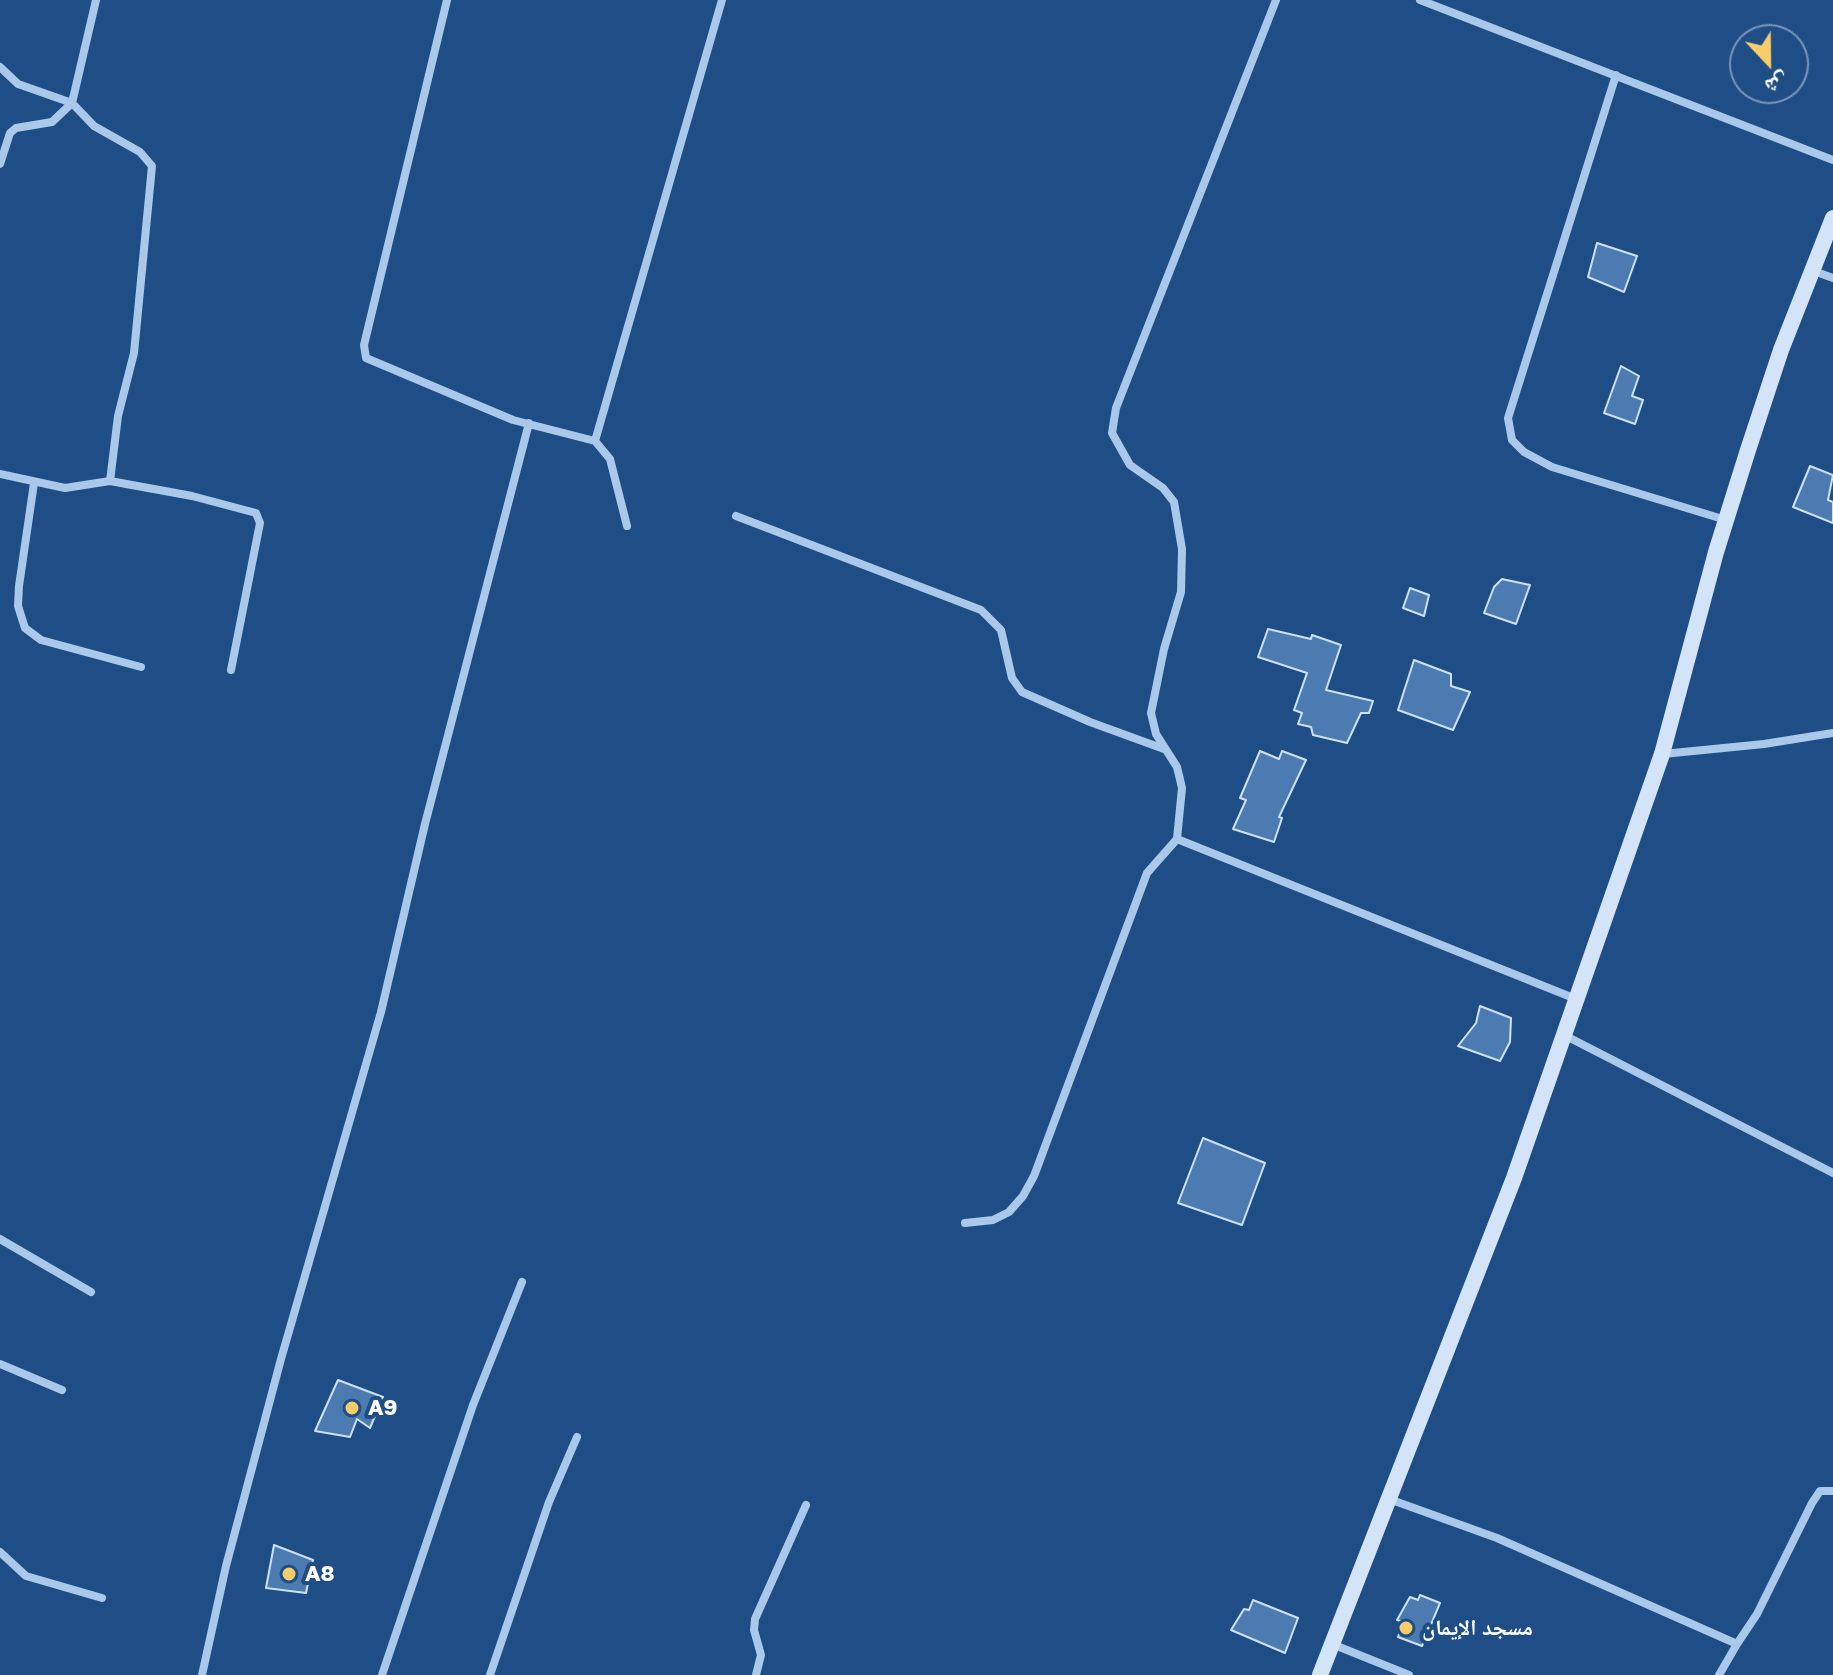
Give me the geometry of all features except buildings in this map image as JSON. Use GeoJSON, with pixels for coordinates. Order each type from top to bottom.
{"type":"FeatureCollection","features":[{"type":"Feature","properties":{"kind":"street"},"geometry":{"type":"LineString","coordinates":[[0,164],[10,133],[16,128],[52,122],[72,103],[96,0]]}},
{"type":"Feature","properties":{"kind":"street"},"geometry":{"type":"LineString","coordinates":[[447,0],[364,351],[366,358],[513,420],[595,441],[610,459],[627,526]]}},
{"type":"Feature","properties":{"kind":"street"},"geometry":{"type":"LineString","coordinates":[[595,441],[722,0]]}},
{"type":"Feature","properties":{"kind":"street"},"geometry":{"type":"LineString","coordinates":[[965,1223],[993,1220],[1009,1212],[1023,1196],[1034,1176],[1147,873],[1177,839],[1182,788],[1177,767],[1156,734],[1151,713],[1154,687],[1181,592],[1182,561],[1174,502],[1163,488],[1130,465],[1112,433],[1116,408],[1276,0]]}},
{"type":"Feature","properties":{"kind":"street"},"geometry":{"type":"LineString","coordinates":[[1420,0],[1833,160]]}},
{"type":"Feature","properties":{"kind":"street"},"geometry":{"type":"LineString","coordinates":[[0,70],[18,84],[72,103],[94,126],[140,152],[152,166],[134,353],[118,416],[110,481]]}},
{"type":"Feature","properties":{"kind":"street"},"geometry":{"type":"LineString","coordinates":[[1616,75],[1508,418],[1512,440],[1524,452],[1552,467],[1726,520]]}},
{"type":"Feature","properties":{"kind":"street"},"geometry":{"type":"LineString","coordinates":[[1320,1675],[1483,1262],[1564,1035],[1662,754],[1726,520],[1811,270],[1833,218]]}},
{"type":"Feature","properties":{"kind":"street"},"geometry":{"type":"LineString","coordinates":[[1811,270],[1833,278]]}},
{"type":"Feature","properties":{"kind":"street"},"geometry":{"type":"LineString","coordinates":[[202,1675],[281,1359],[381,1012],[425,824],[529,423]]}},
{"type":"Feature","properties":{"kind":"street"},"geometry":{"type":"LineString","coordinates":[[0,474],[65,488],[110,481],[249,509],[259,517],[231,670]]}},
{"type":"Feature","properties":{"kind":"street"},"geometry":{"type":"LineString","coordinates":[[34,483],[19,586],[18,606],[25,628],[41,640],[141,667]]}},
{"type":"Feature","properties":{"kind":"street"},"geometry":{"type":"LineString","coordinates":[[736,516],[981,610],[1001,630],[1012,678],[1022,692],[1165,750]]}},
{"type":"Feature","properties":{"kind":"street"},"geometry":{"type":"LineString","coordinates":[[1662,754],[1764,744],[1833,733]]}},
{"type":"Feature","properties":{"kind":"street"},"geometry":{"type":"LineString","coordinates":[[1177,839],[1576,999]]}},
{"type":"Feature","properties":{"kind":"street"},"geometry":{"type":"LineString","coordinates":[[1564,1035],[1833,1173]]}},
{"type":"Feature","properties":{"kind":"street"},"geometry":{"type":"LineString","coordinates":[[0,1239],[91,1292]]}},
{"type":"Feature","properties":{"kind":"street"},"geometry":{"type":"LineString","coordinates":[[382,1675],[473,1405],[522,1282]]}},
{"type":"Feature","properties":{"kind":"street"},"geometry":{"type":"LineString","coordinates":[[0,1364],[62,1390]]}},
{"type":"Feature","properties":{"kind":"street"},"geometry":{"type":"LineString","coordinates":[[490,1675],[549,1502],[577,1437]]}},
{"type":"Feature","properties":{"kind":"street"},"geometry":{"type":"LineString","coordinates":[[1719,1675],[1757,1614],[1812,1503],[1820,1491],[1833,1491]]}},
{"type":"Feature","properties":{"kind":"street"},"geometry":{"type":"LineString","coordinates":[[1389,1499],[1497,1538],[1737,1644]]}},
{"type":"Feature","properties":{"kind":"street"},"geometry":{"type":"LineString","coordinates":[[756,1675],[761,1655],[754,1630],[755,1619],[806,1505]]}},
{"type":"Feature","properties":{"kind":"street"},"geometry":{"type":"LineString","coordinates":[[0,1552],[26,1576],[102,1598]]}},
{"type":"Feature","properties":{"kind":"street"},"geometry":{"type":"LineString","coordinates":[[1331,1644],[1409,1675]]}},
{"type":"Feature","properties":{"kind":"place","name":"A9"},"geometry":{"type":"Point","coordinates":[352,1408]}},
{"type":"Feature","properties":{"kind":"place","name":"A8"},"geometry":{"type":"Point","coordinates":[289,1574]}},
{"type":"Feature","properties":{"kind":"place","name":"مسجد الإيمان"},"geometry":{"type":"Point","coordinates":[1406,1628]}}]}
